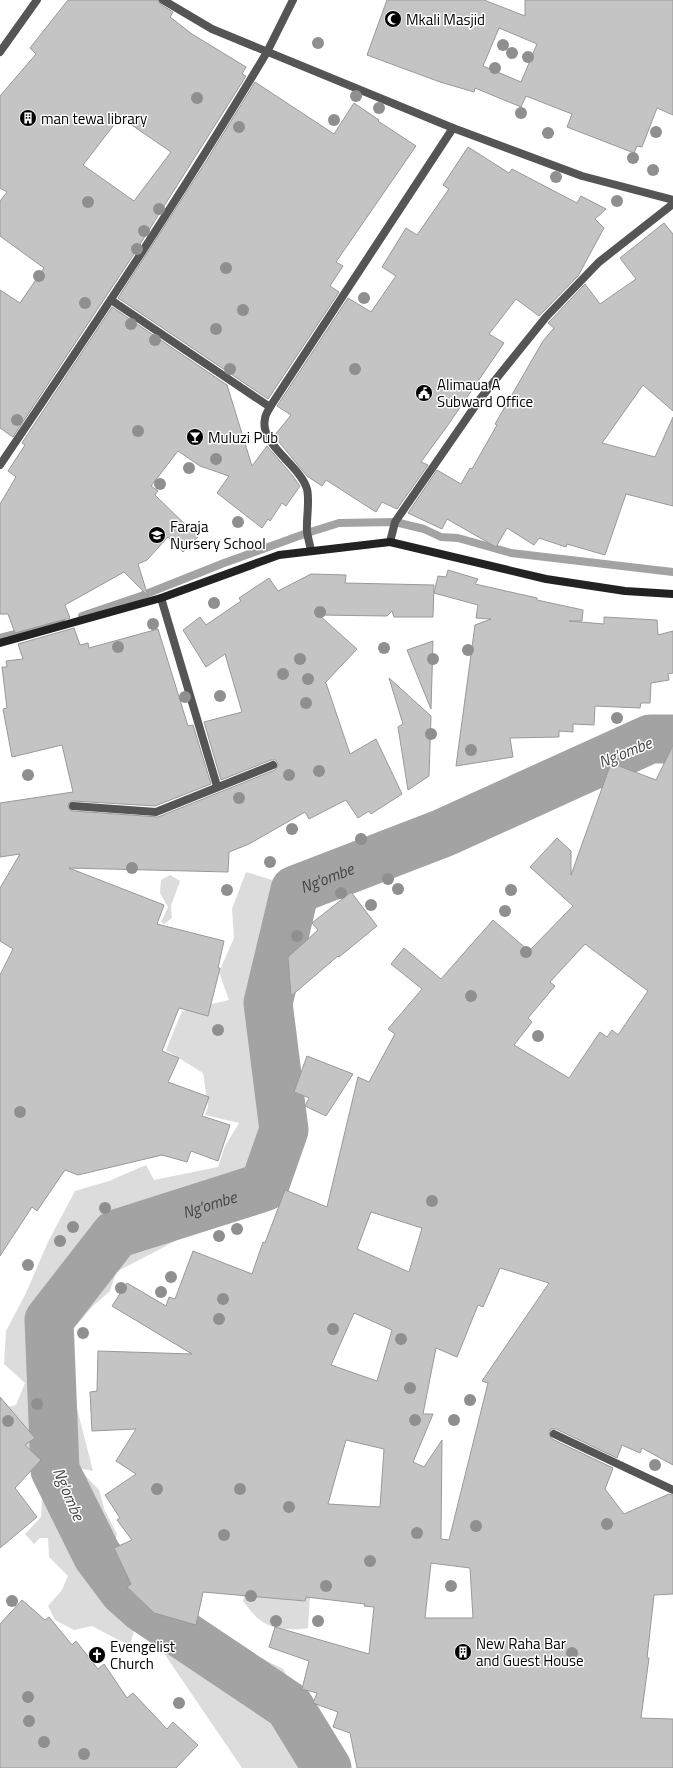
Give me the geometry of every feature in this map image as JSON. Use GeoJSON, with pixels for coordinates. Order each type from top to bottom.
{"type":"FeatureCollection","features":[{"type":"Feature","properties":{"kind":"street"},"geometry":{"type":"LineString","coordinates":[[0,52],[37,0]]}},
{"type":"Feature","properties":{"kind":"street"},"geometry":{"type":"LineString","coordinates":[[163,0],[212,29],[453,128],[582,176],[673,200]]}},
{"type":"Feature","properties":{"kind":"street"},"geometry":{"type":"LineString","coordinates":[[0,465],[111,300],[214,141],[267,52],[293,0]]}},
{"type":"Feature","properties":{"kind":"street"},"geometry":{"type":"LineString","coordinates":[[311,551],[307,533],[307,489],[299,473],[279,453],[269,439],[265,430],[264,419],[270,407],[453,128]]}},
{"type":"Feature","properties":{"kind":"street"},"geometry":{"type":"LineString","coordinates":[[390,542],[395,522],[480,399],[546,317],[599,262],[673,204]]}},
{"type":"Feature","properties":{"kind":"street"},"geometry":{"type":"LineString","coordinates":[[111,300],[270,407]]}},
{"type":"Feature","properties":{"kind":"street"},"geometry":{"type":"LineString","coordinates":[[0,643],[161,598],[279,555],[390,542],[546,579],[625,591],[673,594]]}},
{"type":"Feature","properties":{"kind":"street"},"geometry":{"type":"LineString","coordinates":[[161,598],[217,786]]}},
{"type":"Feature","properties":{"kind":"street"},"geometry":{"type":"LineString","coordinates":[[73,806],[156,812],[217,786],[273,765]]}},
{"type":"Feature","properties":{"kind":"street"},"geometry":{"type":"LineString","coordinates":[[554,1434],[673,1490]]}},
{"type":"Feature","properties":{"kind":"shaded area"},"geometry":{"type":"Polygon","coordinates":[[[246,872],[305,890],[289,926],[285,966],[293,1019],[286,1069],[293,1120],[272,1186],[168,1245],[116,1272],[110,1291],[92,1307],[64,1340],[70,1381],[93,1471],[62,1465],[0,1440],[0,1409],[16,1405],[25,1383],[4,1364],[6,1331],[26,1293],[48,1242],[75,1191],[109,1181],[146,1165],[154,1180],[218,1167],[225,1146],[239,1123],[205,1115],[208,1107],[203,1073],[166,1050],[182,1011],[229,1000],[219,972],[234,938],[232,909],[246,872]]]}},
{"type":"Feature","properties":{"kind":"shaded area"},"geometry":{"type":"Polygon","coordinates":[[[170,875],[180,881],[171,906],[172,918],[164,924],[161,922],[168,907],[160,893],[161,880],[170,875]]]}},
{"type":"Feature","properties":{"kind":"shaded area"},"geometry":{"type":"Polygon","coordinates":[[[50,1461],[68,1469],[81,1471],[99,1490],[105,1511],[117,1534],[111,1555],[138,1612],[185,1626],[232,1643],[283,1669],[334,1764],[332,1768],[242,1768],[138,1615],[130,1646],[92,1626],[74,1630],[55,1620],[48,1606],[62,1590],[68,1576],[49,1557],[48,1538],[40,1538],[34,1544],[25,1534],[41,1517],[43,1482],[50,1461]]]}},
{"type":"Feature","properties":{"kind":"shaded area"},"geometry":{"type":"Polygon","coordinates":[[[246,1586],[310,1595],[308,1628],[278,1628],[261,1621],[243,1601],[246,1586]]]}},
{"type":"Feature","properties":{"kind":"building"},"geometry":{"type":"Polygon","coordinates":[[[68,0],[158,0],[160,4],[173,12],[170,17],[192,34],[246,67],[242,74],[246,76],[132,257],[13,437],[0,428],[0,290],[20,303],[44,268],[0,236],[0,201],[7,192],[0,188],[0,96],[36,54],[30,48],[68,0]],[[120,117],[83,165],[134,201],[171,152],[120,117]]]}},
{"type":"Feature","properties":{"kind":"building"},"geometry":{"type":"Polygon","coordinates":[[[387,0],[484,0],[525,16],[525,0],[673,0],[673,115],[657,108],[642,147],[637,146],[634,153],[567,127],[572,114],[526,96],[521,107],[475,88],[474,92],[440,82],[367,55],[387,0]],[[499,28],[483,66],[521,82],[537,44],[499,28]]]}},
{"type":"Feature","properties":{"kind":"building"},"geometry":{"type":"Polygon","coordinates":[[[255,82],[334,134],[354,103],[416,146],[336,262],[343,266],[330,286],[339,292],[268,399],[118,298],[207,160],[255,82]]]}},
{"type":"Feature","properties":{"kind":"building"},"geometry":{"type":"Polygon","coordinates":[[[468,147],[509,173],[512,169],[577,203],[581,196],[606,209],[595,219],[604,228],[578,276],[539,316],[516,299],[489,334],[504,343],[421,462],[428,465],[397,509],[382,502],[376,512],[326,480],[322,486],[307,476],[274,436],[291,415],[277,406],[348,298],[371,312],[396,276],[382,267],[406,228],[417,235],[449,189],[443,185],[468,147]]]}},
{"type":"Feature","properties":{"kind":"building"},"geometry":{"type":"Polygon","coordinates":[[[664,223],[673,234],[673,411],[643,385],[602,443],[655,457],[673,417],[673,506],[626,494],[605,555],[567,544],[566,547],[539,538],[534,545],[507,528],[496,547],[447,519],[442,529],[408,513],[437,470],[461,484],[470,468],[472,469],[497,425],[495,424],[543,341],[554,328],[548,323],[585,284],[600,304],[636,279],[620,258],[664,223]]]}},
{"type":"Feature","properties":{"kind":"building"},"geometry":{"type":"Polygon","coordinates":[[[112,307],[227,385],[252,466],[267,446],[300,486],[286,506],[282,503],[270,521],[268,519],[262,528],[217,493],[229,476],[200,466],[178,451],[151,486],[158,491],[155,495],[198,537],[183,552],[168,537],[147,560],[138,564],[148,596],[124,572],[65,605],[70,618],[15,633],[8,614],[0,614],[0,504],[16,477],[8,471],[25,445],[22,443],[112,307]]]}},
{"type":"Feature","properties":{"kind":"building"},"geometry":{"type":"Polygon","coordinates":[[[448,570],[478,579],[475,584],[583,610],[582,621],[569,621],[604,624],[604,617],[657,620],[658,635],[673,631],[673,673],[668,674],[669,680],[651,683],[650,703],[641,703],[640,708],[595,706],[594,725],[573,724],[573,732],[559,731],[559,737],[510,738],[513,757],[456,766],[475,625],[491,619],[476,618],[478,605],[434,593],[438,576],[446,577],[448,570]]]}},
{"type":"Feature","properties":{"kind":"building"},"geometry":{"type":"Polygon","coordinates":[[[311,574],[346,575],[345,583],[434,585],[433,617],[394,617],[392,611],[387,616],[319,615],[357,649],[325,683],[350,754],[376,739],[402,794],[371,814],[369,811],[358,818],[346,800],[309,819],[305,812],[249,844],[229,852],[228,872],[69,868],[164,905],[157,924],[224,941],[218,968],[220,968],[208,1016],[179,1008],[162,1051],[179,1058],[168,1082],[209,1097],[202,1116],[230,1125],[218,1161],[191,1151],[187,1162],[162,1155],[78,1175],[65,1170],[37,1211],[32,1207],[0,1256],[0,975],[13,949],[0,941],[0,888],[20,854],[0,857],[0,803],[73,792],[62,745],[12,757],[3,709],[7,708],[2,667],[7,667],[6,661],[23,659],[18,644],[74,628],[80,645],[88,643],[89,648],[158,629],[188,726],[193,725],[211,784],[155,806],[73,801],[69,803],[68,806],[70,810],[73,811],[158,817],[275,770],[278,765],[276,760],[271,760],[221,780],[204,722],[242,712],[225,654],[206,667],[183,630],[200,617],[206,625],[241,601],[239,598],[269,578],[278,591],[311,574]]]}},
{"type":"Feature","properties":{"kind":"building"},"geometry":{"type":"Polygon","coordinates":[[[433,641],[431,709],[407,650],[433,641]]]}},
{"type":"Feature","properties":{"kind":"building"},"geometry":{"type":"Polygon","coordinates":[[[389,678],[431,716],[429,776],[408,790],[398,727],[403,724],[389,678]]]}},
{"type":"Feature","properties":{"kind":"building"},"geometry":{"type":"Polygon","coordinates":[[[673,745],[673,1465],[642,1448],[640,1453],[622,1445],[617,1458],[556,1429],[551,1429],[549,1434],[552,1439],[613,1468],[605,1489],[624,1514],[669,1494],[673,1495],[673,1594],[654,1595],[647,1658],[649,1658],[641,1718],[673,1719],[673,1768],[357,1768],[350,1733],[333,1727],[338,1712],[313,1703],[317,1693],[302,1689],[309,1661],[269,1647],[275,1627],[369,1654],[374,1607],[364,1606],[365,1604],[306,1597],[305,1601],[203,1592],[196,1625],[154,1613],[127,1587],[131,1584],[114,1548],[132,1540],[117,1520],[120,1518],[105,1495],[136,1474],[116,1461],[136,1429],[92,1431],[90,1392],[97,1391],[98,1351],[192,1354],[112,1306],[127,1283],[166,1306],[169,1297],[175,1299],[193,1251],[252,1274],[263,1242],[265,1243],[285,1190],[327,1207],[358,1077],[369,1082],[395,1034],[388,1029],[422,989],[391,964],[404,948],[441,979],[493,920],[529,951],[573,906],[530,867],[557,838],[571,851],[571,875],[611,763],[656,780],[673,745]],[[585,944],[550,982],[555,986],[528,1018],[532,1022],[514,1045],[569,1078],[600,1032],[607,1037],[612,1030],[618,1035],[648,991],[585,944]],[[371,1212],[357,1249],[409,1272],[422,1228],[371,1212]],[[500,1268],[483,1307],[478,1305],[457,1357],[436,1348],[423,1414],[433,1414],[413,1462],[424,1467],[442,1440],[441,1539],[449,1540],[488,1383],[482,1381],[549,1283],[500,1268]],[[354,1313],[331,1365],[377,1381],[392,1330],[354,1313]],[[346,1440],[328,1504],[380,1507],[384,1449],[346,1440]],[[431,1563],[425,1618],[473,1618],[470,1568],[431,1563]]]}},
{"type":"Feature","properties":{"kind":"building"},"geometry":{"type":"Polygon","coordinates":[[[351,892],[377,926],[339,957],[338,956],[291,996],[288,957],[318,930],[312,923],[351,892]]]}},
{"type":"Feature","properties":{"kind":"building"},"geometry":{"type":"Polygon","coordinates":[[[307,1056],[353,1074],[326,1116],[305,1106],[309,1098],[294,1092],[307,1056]]]}},
{"type":"Feature","properties":{"kind":"building"},"geometry":{"type":"Polygon","coordinates":[[[0,1397],[35,1438],[25,1445],[41,1460],[15,1488],[37,1517],[0,1548],[0,1397]]]}},
{"type":"Feature","properties":{"kind":"building"},"geometry":{"type":"Polygon","coordinates":[[[22,1600],[45,1620],[49,1617],[72,1645],[76,1641],[98,1669],[104,1664],[127,1698],[133,1693],[167,1729],[173,1722],[198,1745],[176,1768],[0,1768],[0,1624],[22,1600]]]}},
{"type":"Feature","properties":{"kind":"waterway"},"geometry":{"type":"LineString","coordinates":[[82,616],[141,596],[224,563],[339,523],[395,522],[424,529],[441,537],[458,538],[511,553],[673,572]]}},
{"type":"Feature","properties":{"kind":"waterway"},"geometry":{"type":"LineString","coordinates":[[0,638],[61,622]]}},
{"type":"Feature","properties":{"kind":"waterway","name":"Ng'ombe"},"geometry":{"type":"LineString","coordinates":[[327,1768],[289,1706],[143,1608],[124,1591],[97,1555],[55,1470],[49,1320],[116,1234],[264,1187],[284,1130],[268,1003],[295,890],[443,833],[650,739],[673,739]]}},
{"type":"Feature","properties":{"kind":"place","name":"Mkali Masjid"},"geometry":{"type":"Point","coordinates":[393,19]}},
{"type":"Feature","properties":{"kind":"place","name":"man tewa library"},"geometry":{"type":"Point","coordinates":[28,118]}},
{"type":"Feature","properties":{"kind":"place","name":"Alimaua A Subward Office"},"geometry":{"type":"Point","coordinates":[424,393]}},
{"type":"Feature","properties":{"kind":"place","name":"Muluzi Pub"},"geometry":{"type":"Point","coordinates":[195,437]}},
{"type":"Feature","properties":{"kind":"place","name":"Faraja Nursery School"},"geometry":{"type":"Point","coordinates":[157,535]}},
{"type":"Feature","properties":{"kind":"place","name":"New Raha Bar and Guest House"},"geometry":{"type":"Point","coordinates":[463,1652]}},
{"type":"Feature","properties":{"kind":"place","name":"Evengelist Church"},"geometry":{"type":"Point","coordinates":[97,1655]}}]}
